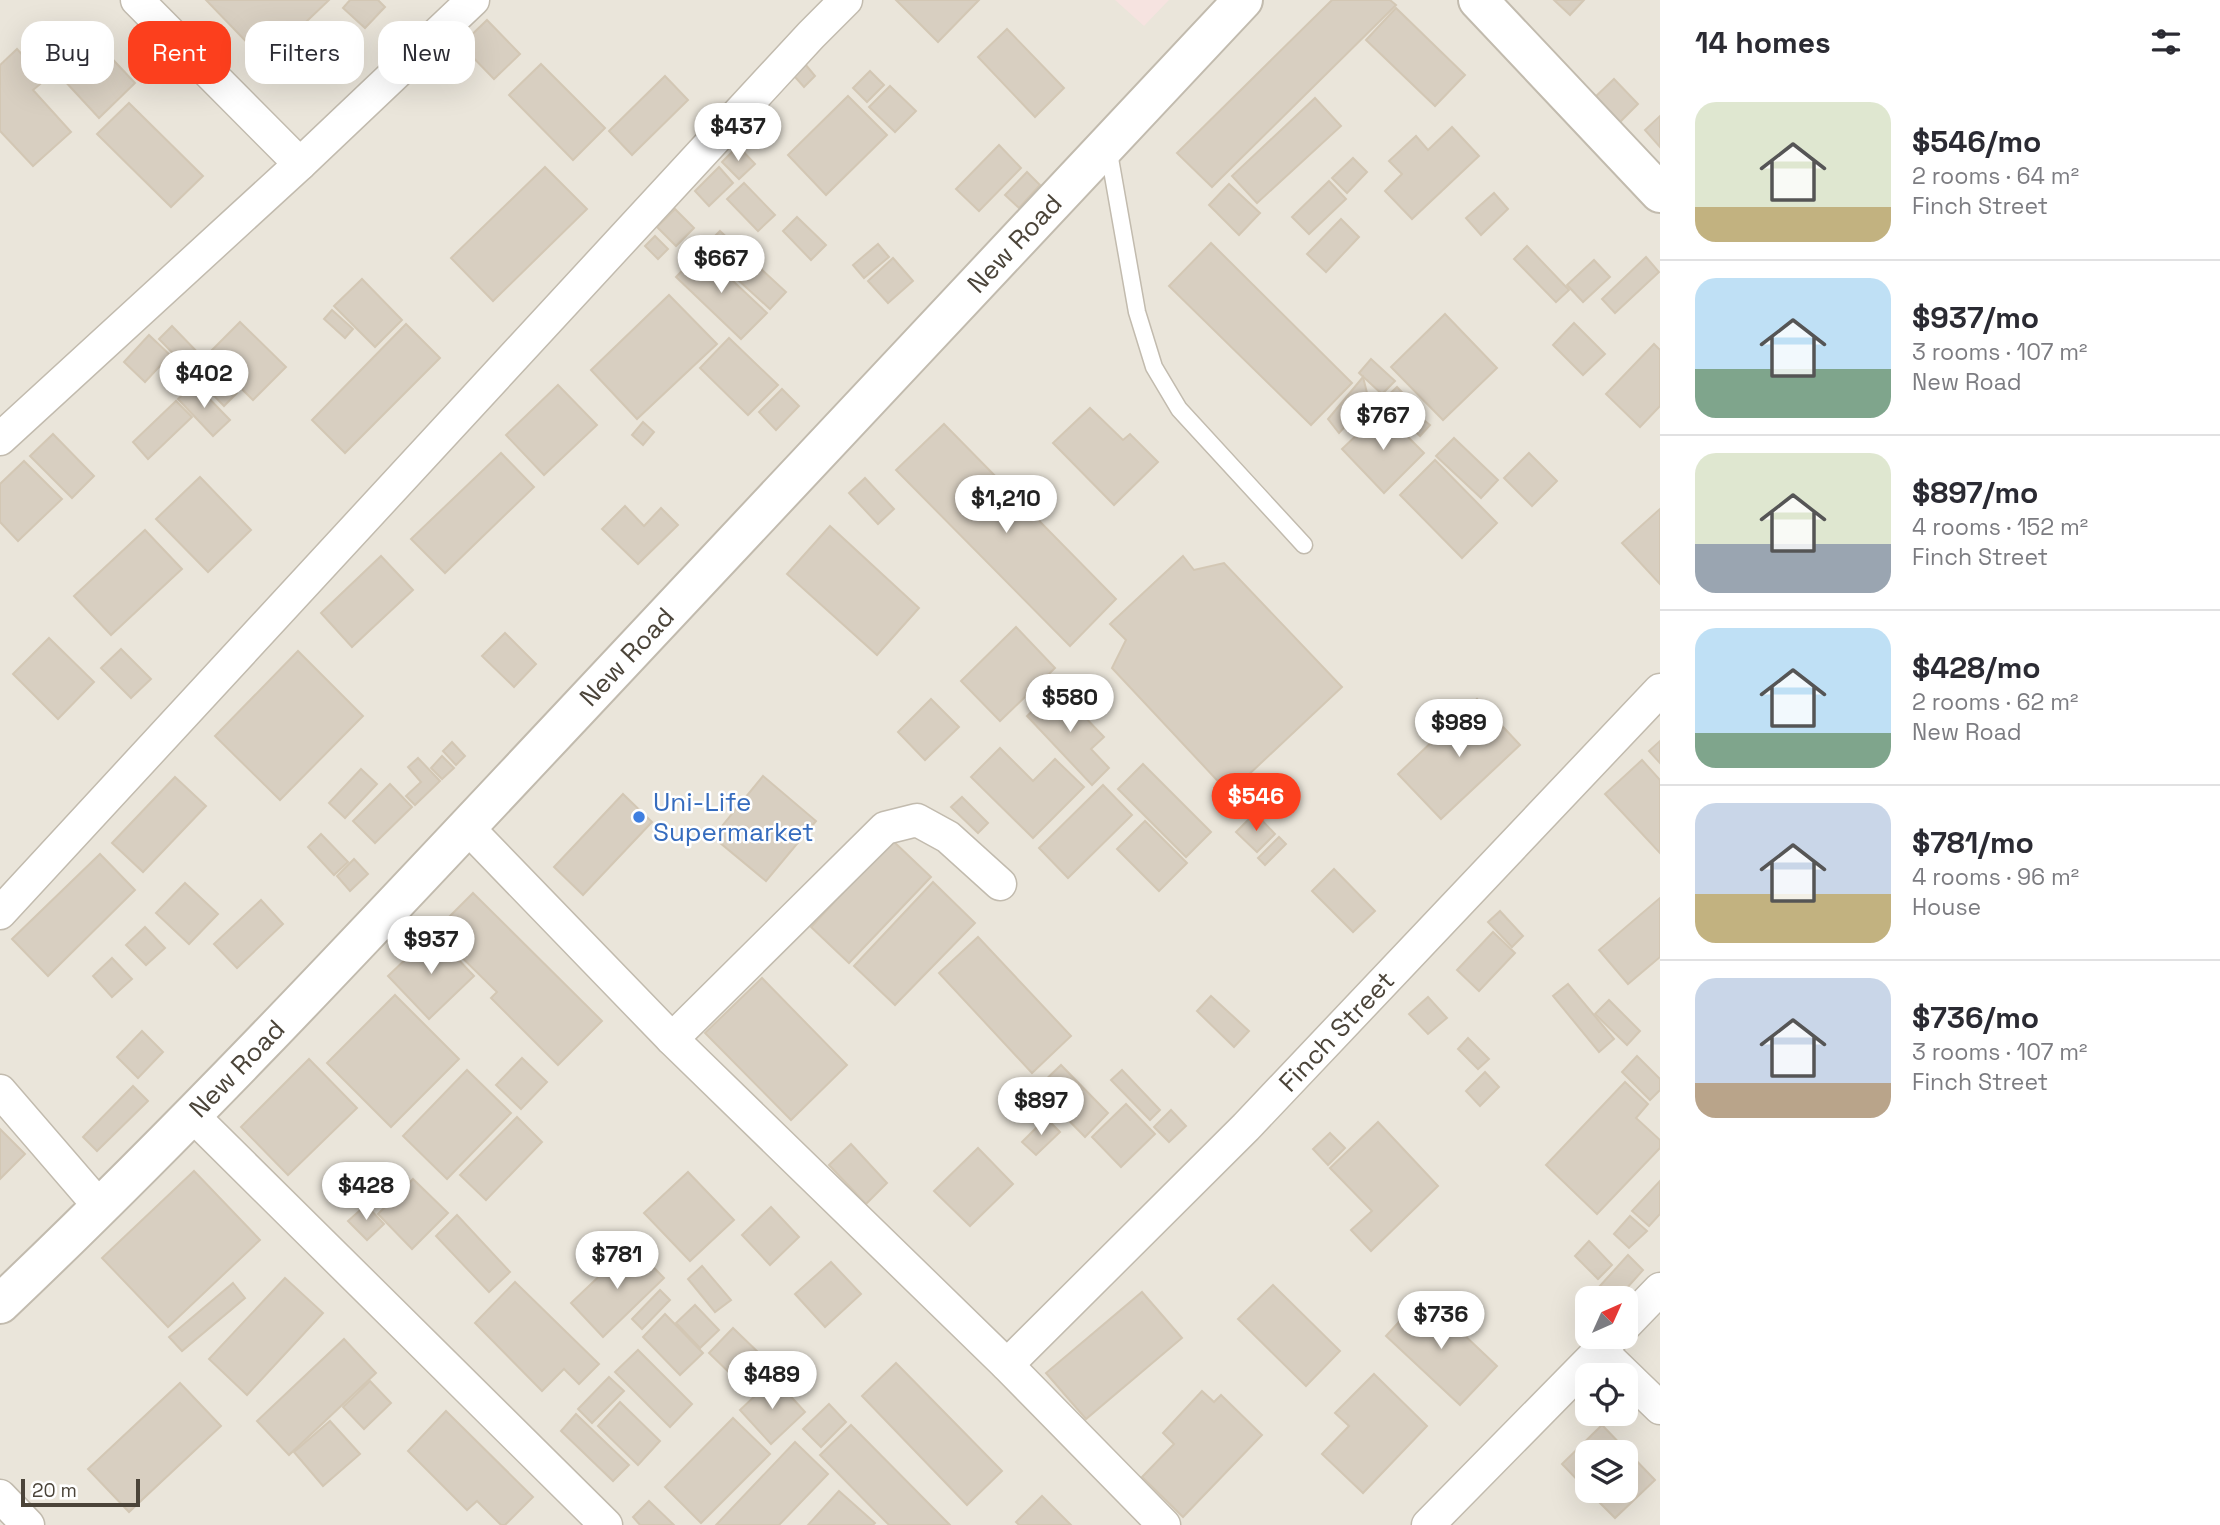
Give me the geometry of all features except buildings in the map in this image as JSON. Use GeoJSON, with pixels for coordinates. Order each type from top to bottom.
{"type":"FeatureCollection","features":[{"type":"Feature","properties":{"kind":"street"},"geometry":{"type":"LineString","coordinates":[[137,0],[300,164]]}},
{"type":"Feature","properties":{"kind":"street"},"geometry":{"type":"LineString","coordinates":[[0,439],[300,164],[473,0]]}},
{"type":"Feature","properties":{"kind":"street"},"geometry":{"type":"LineString","coordinates":[[0,913],[801,45],[846,0]]}},
{"type":"Feature","properties":{"kind":"street","name":"New Road"},"geometry":{"type":"LineString","coordinates":[[0,1304],[101,1208],[467,827],[1243,0]]}},
{"type":"Feature","properties":{"kind":"street"},"geometry":{"type":"LineString","coordinates":[[1478,0],[1660,193]]}},
{"type":"Feature","properties":{"kind":"street","name":"Finch Street"},"geometry":{"type":"LineString","coordinates":[[1007,1365],[1246,1126],[1660,690]]}},
{"type":"Feature","properties":{"kind":"street"},"geometry":{"type":"LineString","coordinates":[[671,1039],[885,828],[917,820],[948,837],[1000,884]]}},
{"type":"Feature","properties":{"kind":"street"},"geometry":{"type":"LineString","coordinates":[[467,827],[671,1039],[1007,1365],[1164,1525]]}},
{"type":"Feature","properties":{"kind":"street"},"geometry":{"type":"LineString","coordinates":[[0,1091],[101,1208]]}},
{"type":"Feature","properties":{"kind":"street"},"geometry":{"type":"LineString","coordinates":[[192,1115],[606,1525]]}},
{"type":"Feature","properties":{"kind":"street"},"geometry":{"type":"LineString","coordinates":[[1638,1312],[1660,1289]]}},
{"type":"Feature","properties":{"kind":"street"},"geometry":{"type":"LineString","coordinates":[[1429,1525],[1601,1349]]}},
{"type":"Feature","properties":{"kind":"street"},"geometry":{"type":"LineString","coordinates":[[1612,1349],[1660,1408]]}},
{"type":"Feature","properties":{"kind":"street"},"geometry":{"type":"LineString","coordinates":[[0,1496],[28,1525]]}},
{"type":"Feature","properties":{"kind":"lane"},"geometry":{"type":"LineString","coordinates":[[1107,145],[1138,312],[1154,367],[1179,410],[1304,545]]}},
{"type":"Feature","properties":{"kind":"shaded area"},"geometry":{"type":"Polygon","coordinates":[[[0,0],[1660,0],[1660,1525],[0,1525],[0,0]]]}},
{"type":"Feature","properties":{"kind":"shaded area"},"geometry":{"type":"Polygon","coordinates":[[[1115,0],[1169,0],[1144,26],[1115,0]]]}},
{"type":"Feature","properties":{"kind":"place","name":"Uni-Life Supermarket"},"geometry":{"type":"Point","coordinates":[639,817]}}]}
